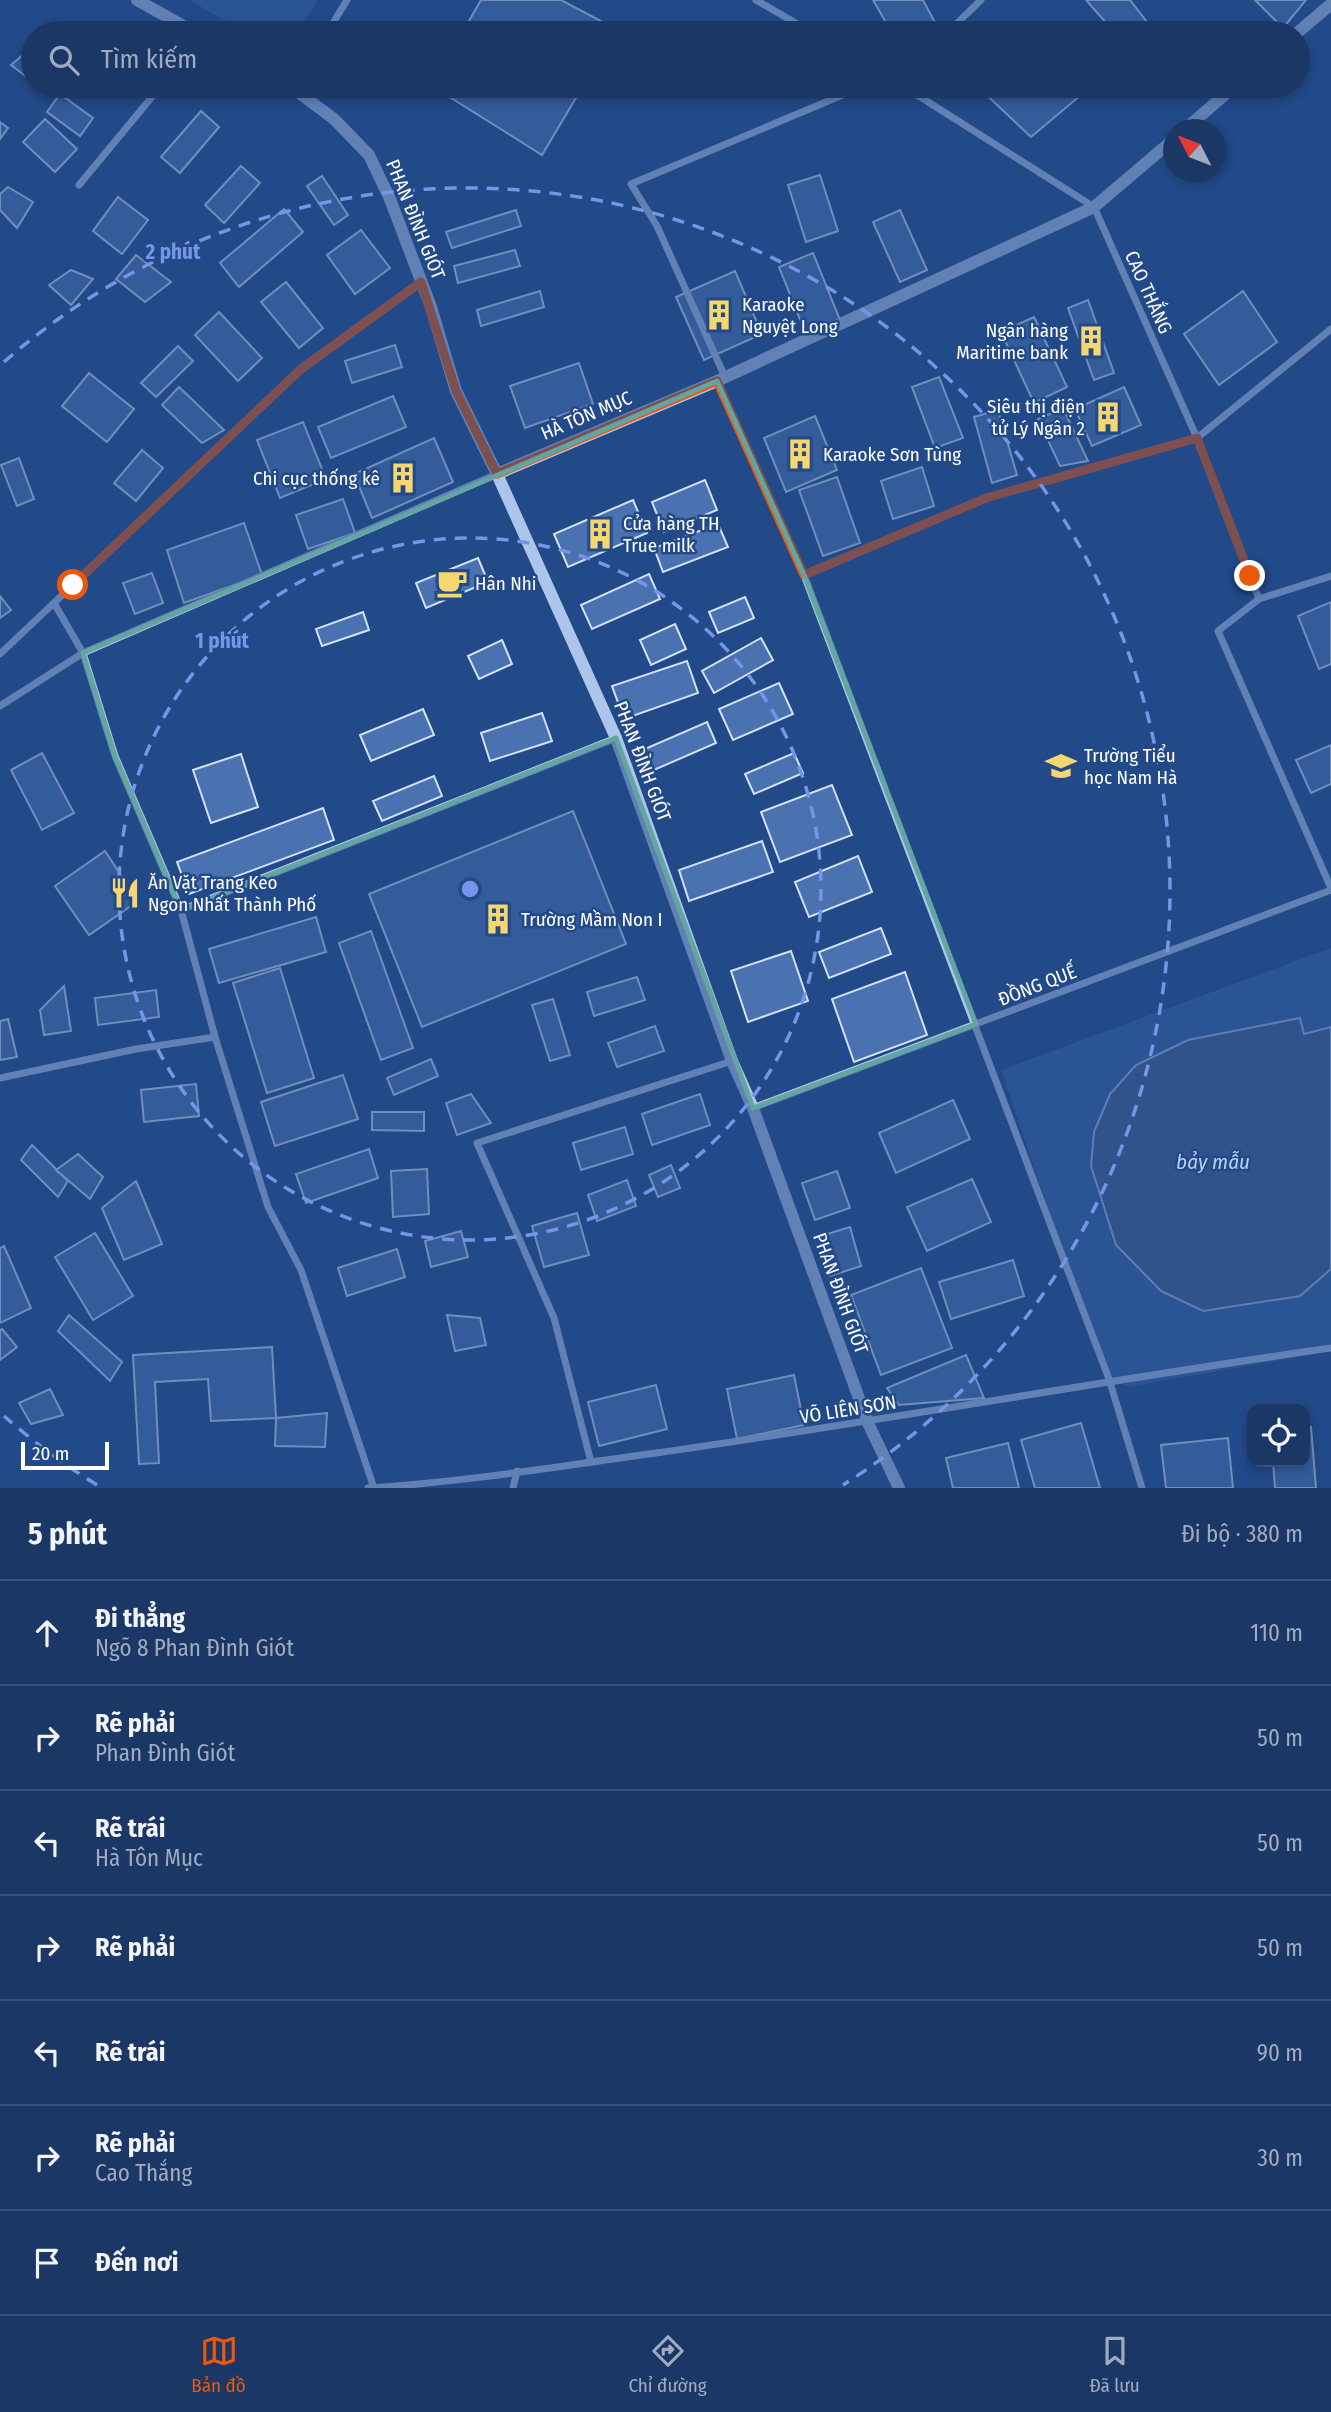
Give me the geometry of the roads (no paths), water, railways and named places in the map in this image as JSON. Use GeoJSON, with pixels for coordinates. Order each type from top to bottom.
{"type":"FeatureCollection","features":[{"type":"Feature","properties":{"kind":"street"},"geometry":{"type":"LineString","coordinates":[[137,0],[175,21]]}},
{"type":"Feature","properties":{"kind":"street"},"geometry":{"type":"LineString","coordinates":[[334,21],[346,0]]}},
{"type":"Feature","properties":{"kind":"street"},"geometry":{"type":"LineString","coordinates":[[756,0],[792,21]]}},
{"type":"Feature","properties":{"kind":"street"},"geometry":{"type":"LineString","coordinates":[[959,21],[981,0]]}},
{"type":"Feature","properties":{"kind":"street"},"geometry":{"type":"LineString","coordinates":[[1310,22],[1331,4]]}},
{"type":"Feature","properties":{"kind":"street"},"geometry":{"type":"LineString","coordinates":[[79,185],[151,98]]}},
{"type":"Feature","properties":{"kind":"street","name":"PHAN ĐÌNH GIÓT"},"geometry":{"type":"LineString","coordinates":[[308,98],[334,119],[369,155],[390,200],[421,282],[456,391],[497,474],[616,738],[732,1061],[753,1108],[868,1423],[899,1488]]}},
{"type":"Feature","properties":{"kind":"street"},"geometry":{"type":"LineString","coordinates":[[835,98],[631,184],[657,226],[804,575],[1110,1379],[1142,1488]]}},
{"type":"Feature","properties":{"kind":"street"},"geometry":{"type":"LineString","coordinates":[[922,98],[1094,207]]}},
{"type":"Feature","properties":{"kind":"street"},"geometry":{"type":"LineString","coordinates":[[1197,119],[1221,98]]}},
{"type":"Feature","properties":{"kind":"street","name":"HÀ TÔN MỤC"},"geometry":{"type":"LineString","coordinates":[[0,706],[83,653],[721,379],[1094,207],[1163,148]]}},
{"type":"Feature","properties":{"kind":"street","name":"CAO THẮNG"},"geometry":{"type":"LineString","coordinates":[[1094,207],[1197,438],[1259,599]]}},
{"type":"Feature","properties":{"kind":"street"},"geometry":{"type":"LineString","coordinates":[[0,654],[301,369],[421,282]]}},
{"type":"Feature","properties":{"kind":"street"},"geometry":{"type":"LineString","coordinates":[[804,575],[986,498],[1197,438],[1331,329]]}},
{"type":"Feature","properties":{"kind":"street"},"geometry":{"type":"LineString","coordinates":[[1331,576],[1259,599],[1218,631],[1331,889]]}},
{"type":"Feature","properties":{"kind":"street"},"geometry":{"type":"LineString","coordinates":[[54,603],[83,653],[114,756],[181,910],[215,1037],[268,1208],[300,1270],[374,1488]]}},
{"type":"Feature","properties":{"kind":"street"},"geometry":{"type":"LineString","coordinates":[[181,910],[616,738]]}},
{"type":"Feature","properties":{"kind":"street","name":"ĐỒNG QUẾ"},"geometry":{"type":"LineString","coordinates":[[753,1108],[1331,889]]}},
{"type":"Feature","properties":{"kind":"street"},"geometry":{"type":"LineString","coordinates":[[0,1078],[136,1049],[215,1037]]}},
{"type":"Feature","properties":{"kind":"street"},"geometry":{"type":"LineString","coordinates":[[591,1462],[554,1318],[477,1143],[732,1061]]}},
{"type":"Feature","properties":{"kind":"street","name":"VÕ LIÊN SƠN"},"geometry":{"type":"LineString","coordinates":[[368,1488],[591,1462],[868,1423],[1110,1379],[1331,1348]]}},
{"type":"Feature","properties":{"kind":"street"},"geometry":{"type":"LineString","coordinates":[[513,1488],[517,1471]]}},
{"type":"Feature","properties":{"kind":"water","name":"bảy mẫu"},"geometry":{"type":"Polygon","coordinates":[[[1300,1018],[1304,1034],[1331,1027],[1331,1269],[1300,1296],[1203,1311],[1161,1291],[1116,1245],[1091,1166],[1094,1132],[1110,1094],[1136,1065],[1188,1040],[1300,1018]]]}},
{"type":"Feature","properties":{"kind":"place","name":"Karaoke Nguyệt Long"},"geometry":{"type":"Point","coordinates":[719,315]}},
{"type":"Feature","properties":{"kind":"place","name":"Ngân hàng Maritime bank"},"geometry":{"type":"Point","coordinates":[1091,341]}},
{"type":"Feature","properties":{"kind":"place","name":"Siêu thị điện tử Lý Ngân 2"},"geometry":{"type":"Point","coordinates":[1108,417]}},
{"type":"Feature","properties":{"kind":"place","name":"Karaoke Sơn Tùng"},"geometry":{"type":"Point","coordinates":[800,454]}},
{"type":"Feature","properties":{"kind":"place","name":"Chi cục thống kê"},"geometry":{"type":"Point","coordinates":[403,478]}},
{"type":"Feature","properties":{"kind":"place","name":"Cửa hàng TH True milk"},"geometry":{"type":"Point","coordinates":[600,534]}},
{"type":"Feature","properties":{"kind":"place","name":"Hân Nhi"},"geometry":{"type":"Point","coordinates":[452,583]}},
{"type":"Feature","properties":{"kind":"place","name":"Trường Tiểu học Nam Hà"},"geometry":{"type":"Point","coordinates":[1061,766]}},
{"type":"Feature","properties":{"kind":"place","name":"Ăn Vặt Trang Keo Ngon Nhất Thành Phố"},"geometry":{"type":"Point","coordinates":[125,893]}},
{"type":"Feature","properties":{"kind":"place","name":"Trường Mầm Non I"},"geometry":{"type":"Point","coordinates":[498,919]}}]}
